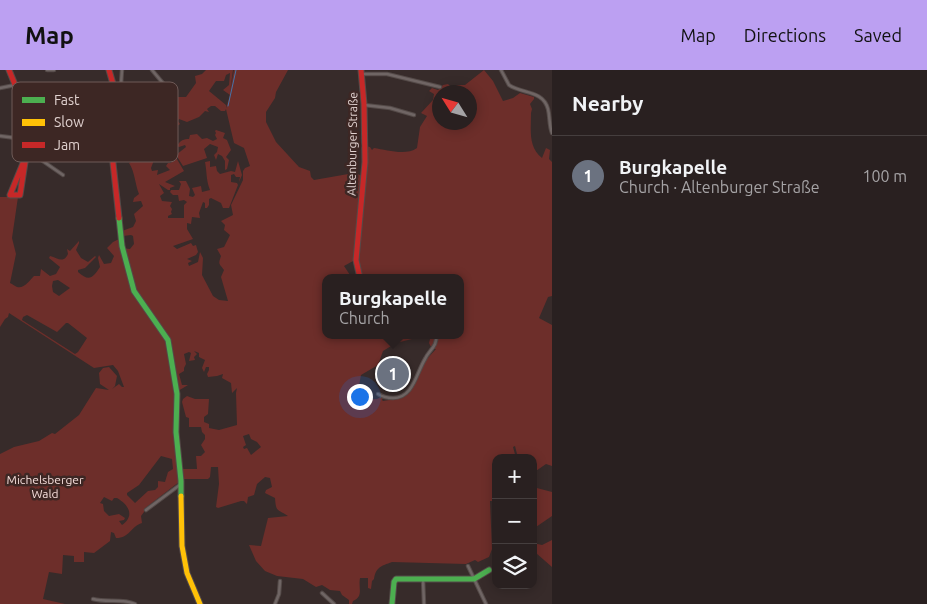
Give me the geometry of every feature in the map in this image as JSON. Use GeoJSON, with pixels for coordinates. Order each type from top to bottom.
{"type":"FeatureCollection","features":[{"type":"Feature","properties":{"kind":"street"},"geometry":{"type":"LineString","coordinates":[[9,70],[15,82]]}},
{"type":"Feature","properties":{"kind":"street"},"geometry":{"type":"LineString","coordinates":[[47,70],[53,70]]}},
{"type":"Feature","properties":{"kind":"street"},"geometry":{"type":"LineString","coordinates":[[109,70],[115,82]]}},
{"type":"Feature","properties":{"kind":"street"},"geometry":{"type":"LineString","coordinates":[[118,82],[122,70]]}},
{"type":"Feature","properties":{"kind":"street"},"geometry":{"type":"LineString","coordinates":[[152,70],[162,82]]}},
{"type":"Feature","properties":{"kind":"street"},"geometry":{"type":"LineString","coordinates":[[501,70],[509,85],[534,93],[542,100],[548,108],[552,133]]}},
{"type":"Feature","properties":{"kind":"street"},"geometry":{"type":"LineString","coordinates":[[362,72],[387,74],[432,85]]}},
{"type":"Feature","properties":{"kind":"street","name":"Altenburger Straße"},"geometry":{"type":"LineString","coordinates":[[359,274],[356,260],[364,177],[362,72]]}},
{"type":"Feature","properties":{"kind":"street"},"geometry":{"type":"LineString","coordinates":[[364,106],[390,108],[414,115]]}},
{"type":"Feature","properties":{"kind":"street"},"geometry":{"type":"LineString","coordinates":[[23,162],[10,195],[20,195],[25,162]]}},
{"type":"Feature","properties":{"kind":"street"},"geometry":{"type":"LineString","coordinates":[[44,162],[63,175]]}},
{"type":"Feature","properties":{"kind":"street"},"geometry":{"type":"LineString","coordinates":[[113,162],[122,249],[134,291],[168,340],[177,394],[176,432],[181,484],[180,519],[182,552],[187,573],[200,604]]}},
{"type":"Feature","properties":{"kind":"street"},"geometry":{"type":"LineString","coordinates":[[378,394],[384,398],[402,397],[408,394],[426,356],[436,343],[436,339]]}},
{"type":"Feature","properties":{"kind":"street"},"geometry":{"type":"LineString","coordinates":[[146,510],[181,484]]}},
{"type":"Feature","properties":{"kind":"street"},"geometry":{"type":"LineString","coordinates":[[468,566],[486,604]]}},
{"type":"Feature","properties":{"kind":"street"},"geometry":{"type":"LineString","coordinates":[[392,604],[394,582],[396,579],[474,579],[489,570]]}},
{"type":"Feature","properties":{"kind":"street"},"geometry":{"type":"LineString","coordinates":[[423,579],[424,604]]}},
{"type":"Feature","properties":{"kind":"street"},"geometry":{"type":"LineString","coordinates":[[275,604],[280,581]]}},
{"type":"Feature","properties":{"kind":"street"},"geometry":{"type":"LineString","coordinates":[[322,592],[334,604]]}},
{"type":"Feature","properties":{"kind":"street"},"geometry":{"type":"LineString","coordinates":[[92,598],[100,601],[124,601],[135,604]]}},
{"type":"Feature","properties":{"kind":"green space","name":"Michelsberger Wald"},"geometry":{"type":"Polygon","coordinates":[[[206,70],[233,70],[230,92],[234,70],[288,70],[266,112],[266,122],[276,142],[299,167],[310,171],[311,177],[314,180],[354,173],[363,176],[365,146],[370,147],[372,150],[374,148],[402,152],[417,148],[420,127],[427,116],[421,113],[432,101],[432,130],[477,130],[477,85],[465,85],[484,70],[493,81],[503,101],[513,98],[520,93],[534,97],[530,104],[532,109],[532,143],[534,149],[542,158],[546,148],[550,150],[549,159],[552,162],[552,296],[548,297],[539,318],[552,325],[552,466],[546,464],[537,470],[537,454],[517,454],[515,446],[513,447],[515,454],[492,454],[492,501],[490,501],[492,549],[489,557],[478,562],[475,560],[466,564],[392,562],[378,569],[372,581],[371,589],[368,588],[368,578],[360,578],[360,594],[352,604],[349,604],[349,600],[340,591],[330,590],[322,585],[316,587],[303,579],[277,576],[265,571],[256,561],[249,545],[261,546],[268,518],[288,516],[277,508],[275,498],[265,493],[266,490],[272,487],[270,478],[265,477],[257,484],[254,495],[248,497],[247,504],[241,501],[218,508],[216,507],[219,484],[218,467],[211,467],[208,479],[182,479],[181,469],[197,469],[196,456],[201,456],[205,452],[201,445],[205,435],[201,427],[189,427],[189,418],[186,417],[183,399],[187,396],[195,399],[209,399],[208,414],[204,417],[204,422],[209,424],[209,428],[219,430],[237,425],[237,388],[232,393],[231,383],[222,378],[223,374],[208,377],[209,367],[206,367],[204,372],[202,368],[205,360],[199,357],[199,353],[194,351],[197,354],[194,357],[195,360],[189,361],[191,353],[184,354],[186,364],[184,371],[179,374],[182,385],[188,385],[178,391],[174,426],[178,449],[179,482],[144,509],[141,516],[142,523],[121,538],[116,538],[114,533],[111,532],[110,541],[94,553],[84,552],[84,562],[74,562],[74,556],[63,555],[62,574],[49,572],[43,599],[65,604],[0,604],[0,454],[14,447],[39,441],[52,433],[55,434],[79,415],[96,388],[109,390],[100,384],[99,373],[103,368],[109,367],[117,376],[115,386],[112,389],[119,384],[124,387],[118,371],[113,365],[94,368],[9,313],[0,327],[0,197],[18,197],[12,238],[16,254],[10,283],[17,287],[22,287],[34,276],[40,276],[41,269],[50,276],[56,274],[60,267],[49,258],[50,256],[60,260],[64,259],[68,254],[67,249],[70,251],[79,241],[76,250],[81,258],[88,262],[96,257],[85,268],[78,270],[78,272],[88,278],[93,276],[100,267],[99,255],[104,264],[111,263],[114,256],[107,248],[113,242],[119,239],[121,248],[130,249],[134,244],[133,236],[123,236],[122,231],[133,227],[136,221],[134,214],[143,206],[141,201],[133,202],[134,198],[139,194],[133,170],[129,163],[153,162],[151,168],[152,171],[158,170],[157,175],[170,170],[166,166],[168,163],[178,161],[184,171],[165,182],[175,186],[170,188],[170,190],[159,184],[164,193],[160,196],[162,201],[172,202],[170,206],[172,214],[168,218],[184,218],[184,205],[187,202],[184,200],[179,201],[178,195],[173,195],[170,192],[171,190],[179,190],[181,184],[179,181],[186,181],[190,189],[189,196],[193,197],[195,195],[192,188],[201,186],[202,192],[210,190],[205,162],[210,161],[210,167],[216,166],[220,174],[231,171],[235,172],[238,161],[242,175],[239,182],[240,177],[236,177],[234,174],[231,175],[231,182],[238,185],[229,208],[223,208],[221,203],[211,198],[207,208],[205,208],[205,203],[203,202],[199,213],[200,218],[192,217],[191,224],[187,223],[187,229],[193,239],[173,246],[177,249],[191,243],[193,246],[196,245],[198,252],[187,259],[192,261],[188,263],[189,266],[198,262],[200,252],[203,258],[202,275],[213,296],[219,300],[228,301],[221,277],[224,270],[220,264],[221,256],[217,249],[224,247],[230,235],[224,230],[225,225],[221,221],[233,215],[231,205],[243,180],[243,171],[250,166],[244,148],[234,143],[226,109],[221,111],[215,106],[211,106],[207,109],[209,112],[205,111],[199,117],[187,122],[179,119],[178,121],[178,97],[186,97],[196,83],[195,76],[202,74],[206,70]],[[230,73],[226,75],[224,81],[216,81],[209,91],[226,105],[226,108],[230,95],[223,90],[229,85],[230,73]],[[58,280],[53,281],[52,286],[53,292],[59,296],[70,288],[58,280]],[[27,315],[22,320],[75,354],[87,338],[68,323],[57,332],[27,315]],[[249,434],[243,436],[246,445],[243,447],[244,449],[247,448],[251,455],[261,447],[251,439],[249,434]],[[161,456],[139,485],[127,493],[135,503],[148,491],[155,490],[158,487],[158,481],[165,482],[168,472],[173,469],[172,459],[161,456]],[[104,497],[100,503],[103,504],[104,511],[109,516],[119,514],[125,518],[119,521],[122,525],[126,522],[129,511],[125,504],[117,498],[114,498],[112,501],[104,497]]]}},
{"type":"Feature","properties":{"kind":"green space"},"geometry":{"type":"Polygon","coordinates":[[[215,131],[225,133],[223,138],[227,140],[231,150],[226,157],[229,160],[227,169],[225,170],[225,161],[222,156],[218,154],[216,160],[214,155],[218,147],[210,144],[204,149],[207,158],[183,166],[178,158],[178,153],[186,147],[185,145],[178,146],[179,142],[189,139],[190,135],[197,134],[202,139],[207,138],[213,141],[217,139],[215,131]]]}},
{"type":"Feature","properties":{"kind":"green space"},"geometry":{"type":"Polygon","coordinates":[[[537,488],[552,492],[552,516],[537,526],[537,488]]]}},
{"type":"Feature","properties":{"kind":"green space"},"geometry":{"type":"Polygon","coordinates":[[[552,540],[552,567],[537,554],[537,544],[542,545],[552,540]]]}},
{"type":"Feature","properties":{"kind":"waterway"},"geometry":{"type":"LineString","coordinates":[[228,106],[236,70]]}},
{"type":"Feature","properties":{"kind":"traffic: fast"},"geometry":{"type":"LineString","coordinates":[[119,218],[122,246],[134,291],[168,340],[177,394],[176,432],[181,496]]}},
{"type":"Feature","properties":{"kind":"traffic: fast"},"geometry":{"type":"LineString","coordinates":[[392,604],[394,582],[396,579],[474,579],[489,570]]}},
{"type":"Feature","properties":{"kind":"traffic: slow"},"geometry":{"type":"LineString","coordinates":[[181,496],[182,546],[187,573],[200,604]]}},
{"type":"Feature","properties":{"kind":"traffic: jam"},"geometry":{"type":"LineString","coordinates":[[9,70],[14,82]]}},
{"type":"Feature","properties":{"kind":"traffic: jam"},"geometry":{"type":"LineString","coordinates":[[109,70],[112,82]]}},
{"type":"Feature","properties":{"kind":"traffic: jam"},"geometry":{"type":"LineString","coordinates":[[359,274],[356,260],[365,162],[364,104],[361,70]]}},
{"type":"Feature","properties":{"kind":"traffic: jam"},"geometry":{"type":"LineString","coordinates":[[24,162],[10,195],[20,195],[25,162]]}},
{"type":"Feature","properties":{"kind":"traffic: jam"},"geometry":{"type":"LineString","coordinates":[[113,162],[119,218]]}},
{"type":"Feature","properties":{"kind":"place","name":"Burgkapelle"},"geometry":{"type":"Point","coordinates":[393,374]}}]}
